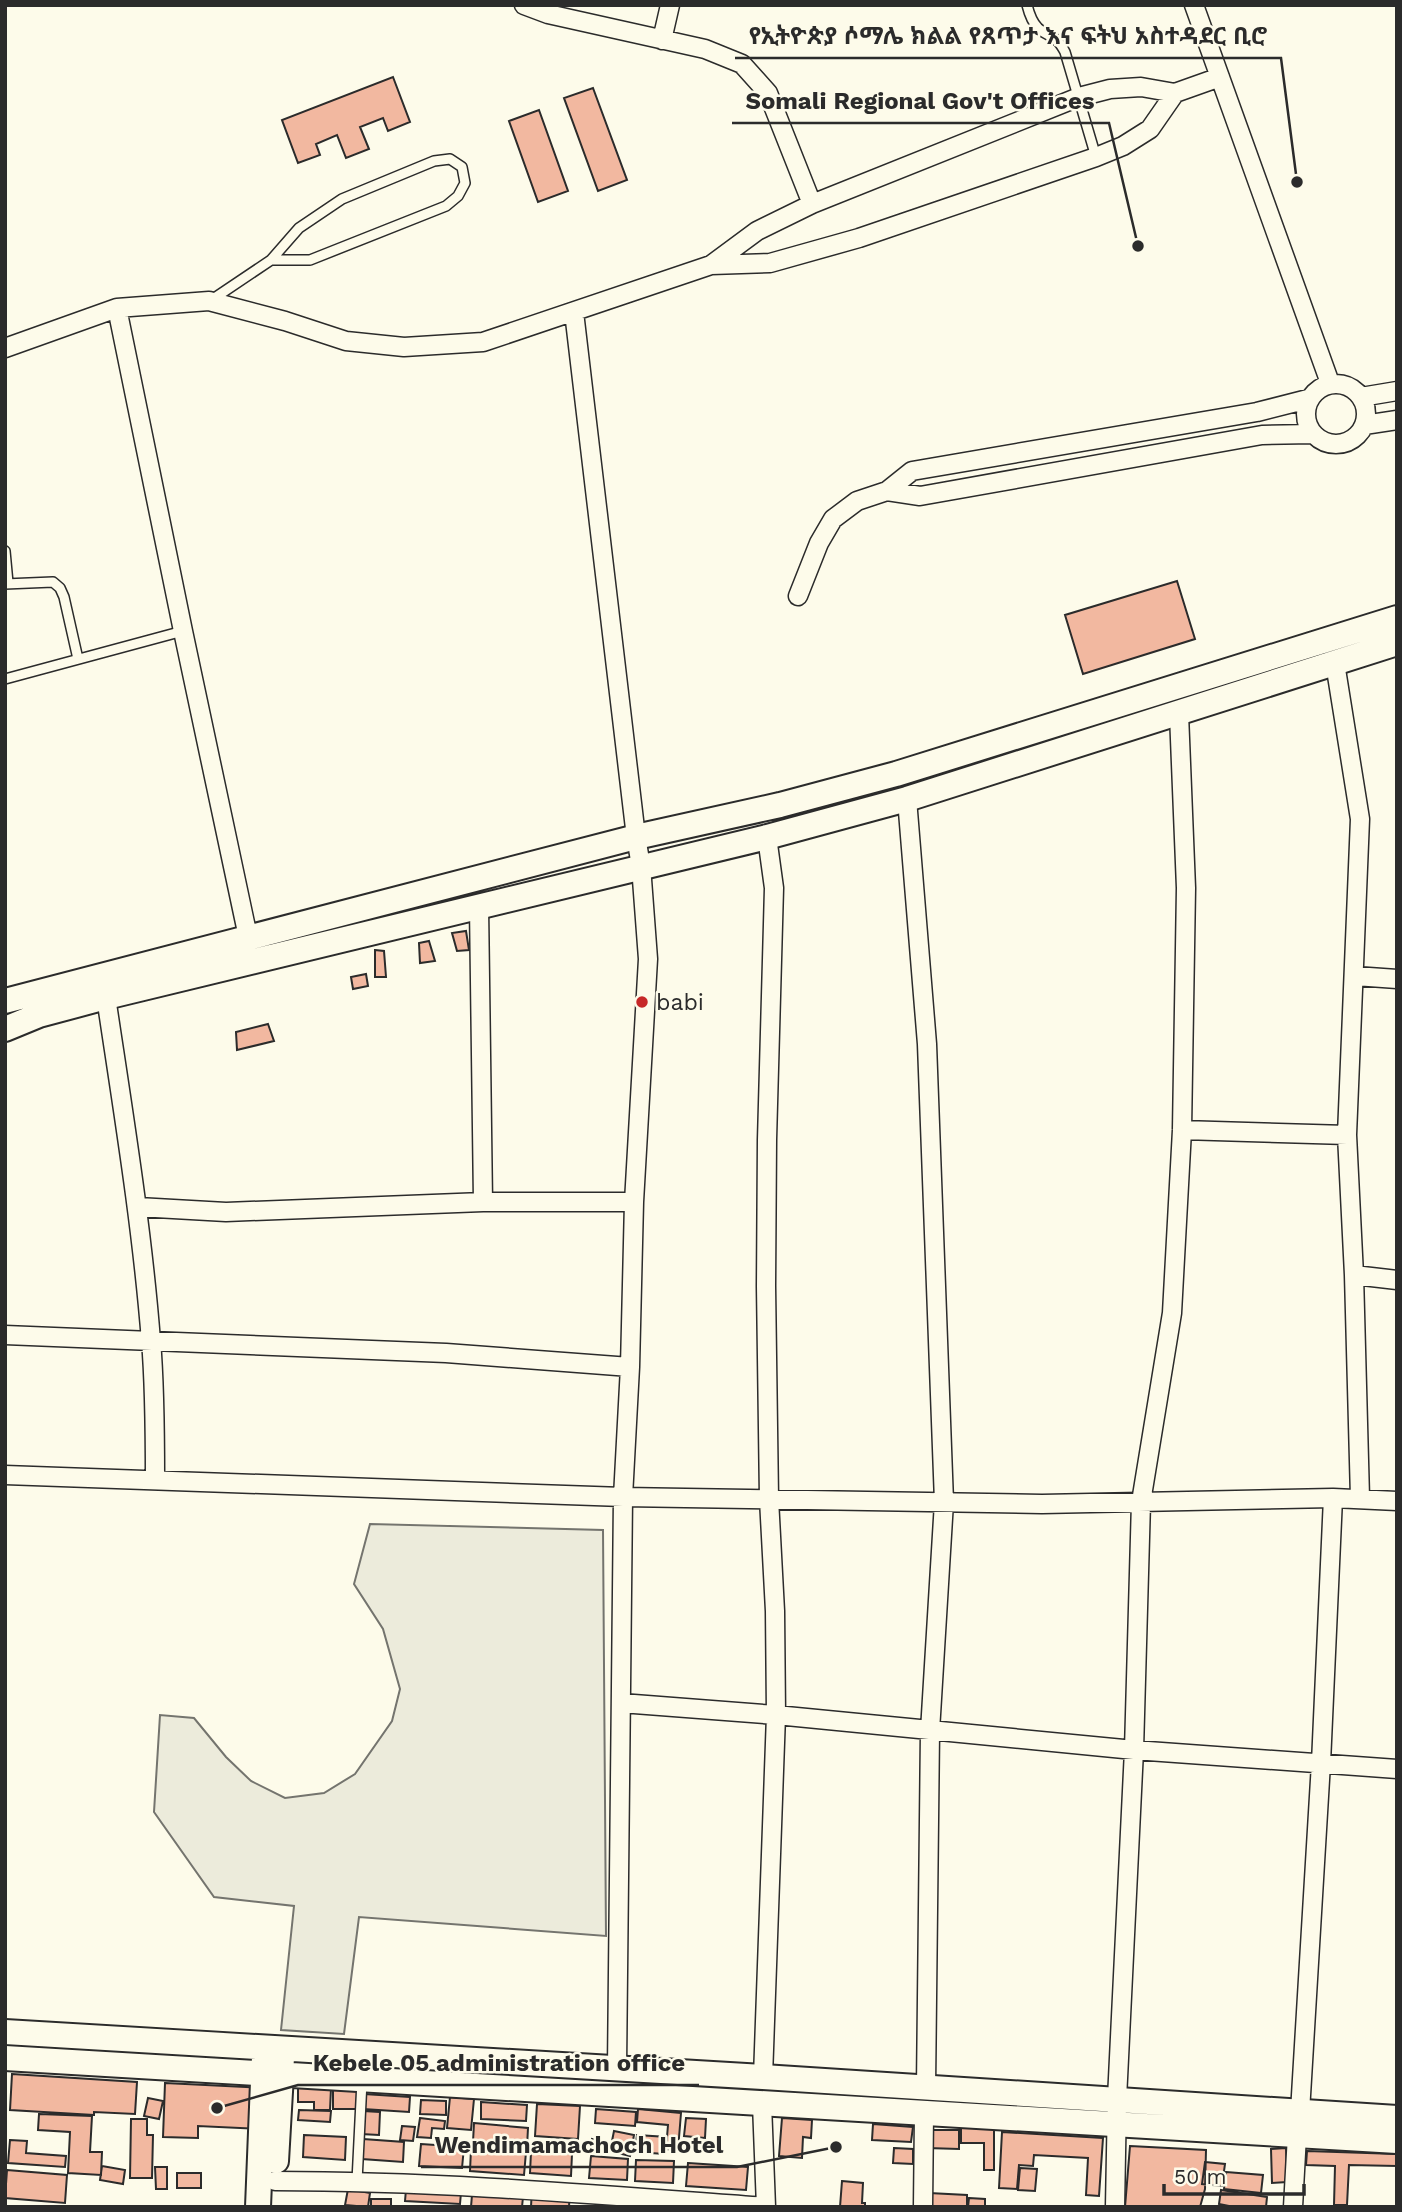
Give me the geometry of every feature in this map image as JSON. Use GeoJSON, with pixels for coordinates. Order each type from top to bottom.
{"type":"FeatureCollection","features":[{"type":"Feature","properties":{"kind":"main road"},"geometry":{"type":"LineString","coordinates":[[5,1001],[636,837],[780,805],[896,774],[1397,618]]}},
{"type":"Feature","properties":{"kind":"main road"},"geometry":{"type":"LineString","coordinates":[[5,1029],[38,1015],[106,997],[767,837],[907,799],[1397,643]]}},
{"type":"Feature","properties":{"kind":"main road"},"geometry":{"type":"LineString","coordinates":[[5,2032],[273,2062],[362,2079],[762,2104],[1117,2125],[1299,2124],[1397,2118]]}},
{"type":"Feature","properties":{"kind":"main road"},"geometry":{"type":"LineString","coordinates":[[5,2058],[617,2068],[1117,2099],[1299,2124],[1397,2141]]}},
{"type":"Feature","properties":{"kind":"main road"},"geometry":{"type":"LineString","coordinates":[[273,2062],[274,2207]]}},
{"type":"Feature","properties":{"kind":"main road"},"geometry":{"type":"LineString","coordinates":[[258,2207],[273,2062]]}},
{"type":"Feature","properties":{"kind":"street"},"geometry":{"type":"LineString","coordinates":[[524,5],[548,14],[705,49],[742,64],[768,93],[812,204]]}},
{"type":"Feature","properties":{"kind":"street"},"geometry":{"type":"LineString","coordinates":[[662,40],[670,5]]}},
{"type":"Feature","properties":{"kind":"street"},"geometry":{"type":"LineString","coordinates":[[1194,5],[1330,383]]}},
{"type":"Feature","properties":{"kind":"street"},"geometry":{"type":"LineString","coordinates":[[711,265],[757,231],[812,204],[1079,96],[1110,89],[1141,87],[1175,93],[1220,77]]}},
{"type":"Feature","properties":{"kind":"street"},"geometry":{"type":"LineString","coordinates":[[5,348],[117,308],[209,301],[285,321],[346,341],[404,348],[483,342],[711,265],[770,263],[859,238],[1096,157],[1123,146],[1150,129],[1175,93]]}},
{"type":"Feature","properties":{"kind":"street"},"geometry":{"type":"LineString","coordinates":[[117,308],[248,937]]}},
{"type":"Feature","properties":{"kind":"street"},"geometry":{"type":"LineString","coordinates":[[574,312],[641,866],[648,959],[634,1202],[630,1367],[623,1497],[617,2068]]}},
{"type":"Feature","properties":{"kind":"street"},"geometry":{"type":"LineString","coordinates":[[1330,383],[1343,384],[1356,390],[1361,397],[1366,415],[1364,425],[1354,439],[1341,444],[1328,443],[1313,434],[1307,426],[1305,413],[1308,399],[1317,389],[1330,383]]}},
{"type":"Feature","properties":{"kind":"street"},"geometry":{"type":"LineString","coordinates":[[1361,397],[1397,391]]}},
{"type":"Feature","properties":{"kind":"street"},"geometry":{"type":"LineString","coordinates":[[798,596],[819,543],[832,519],[857,501],[887,491],[912,471],[1257,412],[1308,399]]}},
{"type":"Feature","properties":{"kind":"street"},"geometry":{"type":"LineString","coordinates":[[1364,425],[1397,420]]}},
{"type":"Feature","properties":{"kind":"street"},"geometry":{"type":"LineString","coordinates":[[887,491],[920,496],[1262,435],[1313,434]]}},
{"type":"Feature","properties":{"kind":"street"},"geometry":{"type":"LineString","coordinates":[[1335,663],[1360,819],[1347,1135],[1360,1498]]}},
{"type":"Feature","properties":{"kind":"street"},"geometry":{"type":"LineString","coordinates":[[1115,2207],[1117,2099],[1134,1750],[1141,1502],[1172,1313],[1182,1130],[1186,888],[1180,714]]}},
{"type":"Feature","properties":{"kind":"street"},"geometry":{"type":"LineString","coordinates":[[907,799],[927,1044],[944,1502],[930,1731],[926,2087]]}},
{"type":"Feature","properties":{"kind":"street"},"geometry":{"type":"LineString","coordinates":[[763,2077],[776,1715],[775,1611],[769,1499],[766,1247],[774,888],[767,837]]}},
{"type":"Feature","properties":{"kind":"street"},"geometry":{"type":"LineString","coordinates":[[479,906],[483,1202]]}},
{"type":"Feature","properties":{"kind":"street"},"geometry":{"type":"LineString","coordinates":[[1354,976],[1397,979]]}},
{"type":"Feature","properties":{"kind":"street"},"geometry":{"type":"LineString","coordinates":[[106,997],[138,1207],[151,1341],[155,1480]]}},
{"type":"Feature","properties":{"kind":"street"},"geometry":{"type":"LineString","coordinates":[[1182,1130],[1347,1135]]}},
{"type":"Feature","properties":{"kind":"street"},"geometry":{"type":"LineString","coordinates":[[138,1207],[226,1212],[483,1202],[634,1202]]}},
{"type":"Feature","properties":{"kind":"street"},"geometry":{"type":"LineString","coordinates":[[1354,1275],[1397,1280]]}},
{"type":"Feature","properties":{"kind":"street"},"geometry":{"type":"LineString","coordinates":[[5,1335],[446,1353],[630,1367]]}},
{"type":"Feature","properties":{"kind":"street"},"geometry":{"type":"LineString","coordinates":[[5,1475],[623,1497],[1042,1504],[1333,1498],[1397,1501]]}},
{"type":"Feature","properties":{"kind":"street"},"geometry":{"type":"LineString","coordinates":[[1293,2207],[1321,1763],[1333,1498]]}},
{"type":"Feature","properties":{"kind":"street"},"geometry":{"type":"LineString","coordinates":[[621,1703],[776,1715],[1134,1750],[1397,1769]]}},
{"type":"Feature","properties":{"kind":"street"},"geometry":{"type":"LineString","coordinates":[[275,2181],[357,2181],[633,2202],[766,2207],[762,2104]]}},
{"type":"Feature","properties":{"kind":"street"},"geometry":{"type":"LineString","coordinates":[[923,2207],[924,2114]]}},
{"type":"Feature","properties":{"kind":"lane"},"geometry":{"type":"LineString","coordinates":[[1027,5],[1038,28],[1059,41],[1065,52],[1096,157]]}},
{"type":"Feature","properties":{"kind":"lane"},"geometry":{"type":"LineString","coordinates":[[209,301],[271,260],[299,228],[342,199],[434,161],[450,159],[462,167],[465,183],[458,196],[446,206],[310,260],[271,260]]}},
{"type":"Feature","properties":{"kind":"lane"},"geometry":{"type":"LineString","coordinates":[[5,551],[7,584],[53,582],[60,588],[78,659]]}},
{"type":"Feature","properties":{"kind":"lane"},"geometry":{"type":"LineString","coordinates":[[5,679],[183,631]]}},
{"type":"Feature","properties":{"kind":"lane"},"geometry":{"type":"LineString","coordinates":[[357,2181],[362,2079]]}},
{"type":"Feature","properties":{"kind":"shaded area"},"geometry":{"type":"Polygon","coordinates":[[[370,1524],[603,1530],[606,1936],[359,1917],[344,2034],[281,2030],[294,1906],[214,1897],[154,1812],[160,1715],[194,1718],[226,1757],[251,1781],[285,1798],[324,1793],[355,1774],[392,1721],[400,1689],[383,1629],[354,1584],[370,1524]]]}},
{"type":"Feature","properties":{"kind":"building"},"geometry":{"type":"Polygon","coordinates":[[[393,77],[410,122],[388,131],[383,118],[360,127],[369,149],[346,158],[337,135],[316,144],[320,155],[298,163],[282,120],[393,77]]]}},
{"type":"Feature","properties":{"kind":"building"},"geometry":{"type":"Polygon","coordinates":[[[593,88],[627,180],[598,191],[564,98],[593,88]]]}},
{"type":"Feature","properties":{"kind":"building"},"geometry":{"type":"Polygon","coordinates":[[[539,110],[568,191],[538,202],[509,121],[539,110]]]}},
{"type":"Feature","properties":{"kind":"building"},"geometry":{"type":"Polygon","coordinates":[[[1177,581],[1195,639],[1083,674],[1065,615],[1177,581]]]}},
{"type":"Feature","properties":{"kind":"building"},"geometry":{"type":"Polygon","coordinates":[[[466,931],[469,950],[457,951],[452,933],[466,931]]]}},
{"type":"Feature","properties":{"kind":"building"},"geometry":{"type":"Polygon","coordinates":[[[429,941],[435,961],[420,963],[419,943],[429,941]]]}},
{"type":"Feature","properties":{"kind":"building"},"geometry":{"type":"Polygon","coordinates":[[[375,950],[384,951],[386,977],[375,977],[375,950]]]}},
{"type":"Feature","properties":{"kind":"building"},"geometry":{"type":"Polygon","coordinates":[[[366,974],[368,986],[353,989],[351,977],[366,974]]]}},
{"type":"Feature","properties":{"kind":"building"},"geometry":{"type":"Polygon","coordinates":[[[268,1024],[274,1041],[237,1050],[236,1032],[268,1024]]]}},
{"type":"Feature","properties":{"kind":"building"},"geometry":{"type":"Polygon","coordinates":[[[12,2074],[137,2082],[135,2114],[94,2112],[94,2115],[10,2110],[12,2074]]]}},
{"type":"Feature","properties":{"kind":"building"},"geometry":{"type":"Polygon","coordinates":[[[165,2083],[265,2088],[264,2129],[198,2126],[198,2138],[163,2137],[165,2083]]]}},
{"type":"Feature","properties":{"kind":"building"},"geometry":{"type":"Polygon","coordinates":[[[298,2087],[331,2088],[330,2110],[314,2110],[314,2102],[298,2102],[298,2087]]]}},
{"type":"Feature","properties":{"kind":"building"},"geometry":{"type":"Polygon","coordinates":[[[333,2089],[358,2089],[358,2109],[333,2109],[333,2089]]]}},
{"type":"Feature","properties":{"kind":"building"},"geometry":{"type":"Polygon","coordinates":[[[364,2094],[410,2097],[409,2112],[363,2109],[364,2094]]]}},
{"type":"Feature","properties":{"kind":"building"},"geometry":{"type":"Polygon","coordinates":[[[450,2097],[474,2099],[471,2130],[447,2128],[450,2097]]]}},
{"type":"Feature","properties":{"kind":"building"},"geometry":{"type":"Polygon","coordinates":[[[148,2098],[163,2101],[159,2119],[144,2116],[148,2098]]]}},
{"type":"Feature","properties":{"kind":"building"},"geometry":{"type":"Polygon","coordinates":[[[421,2100],[446,2101],[446,2115],[420,2114],[421,2100]]]}},
{"type":"Feature","properties":{"kind":"building"},"geometry":{"type":"Polygon","coordinates":[[[481,2102],[527,2105],[526,2121],[481,2119],[481,2102]]]}},
{"type":"Feature","properties":{"kind":"building"},"geometry":{"type":"Polygon","coordinates":[[[537,2104],[580,2106],[578,2139],[535,2136],[537,2104]]]}},
{"type":"Feature","properties":{"kind":"building"},"geometry":{"type":"Polygon","coordinates":[[[596,2109],[636,2112],[635,2126],[595,2123],[596,2109]]]}},
{"type":"Feature","properties":{"kind":"building"},"geometry":{"type":"Polygon","coordinates":[[[638,2109],[681,2113],[678,2150],[666,2149],[668,2125],[637,2122],[638,2109]]]}},
{"type":"Feature","properties":{"kind":"building"},"geometry":{"type":"Polygon","coordinates":[[[299,2110],[331,2111],[330,2122],[298,2120],[299,2110]]]}},
{"type":"Feature","properties":{"kind":"building"},"geometry":{"type":"Polygon","coordinates":[[[363,2111],[380,2112],[379,2135],[361,2134],[363,2111]]]}},
{"type":"Feature","properties":{"kind":"building"},"geometry":{"type":"Polygon","coordinates":[[[39,2114],[92,2116],[90,2152],[102,2152],[101,2175],[68,2173],[70,2132],[38,2130],[39,2114]]]}},
{"type":"Feature","properties":{"kind":"building"},"geometry":{"type":"Polygon","coordinates":[[[420,2118],[445,2121],[444,2129],[432,2128],[431,2138],[417,2137],[420,2118]]]}},
{"type":"Feature","properties":{"kind":"building"},"geometry":{"type":"Polygon","coordinates":[[[686,2118],[706,2119],[705,2138],[684,2136],[686,2118]]]}},
{"type":"Feature","properties":{"kind":"building"},"geometry":{"type":"Polygon","coordinates":[[[782,2118],[812,2120],[811,2138],[803,2137],[802,2158],[779,2156],[782,2118]]]}},
{"type":"Feature","properties":{"kind":"building"},"geometry":{"type":"Polygon","coordinates":[[[131,2119],[147,2119],[147,2135],[153,2135],[152,2178],[130,2178],[131,2119]]]}},
{"type":"Feature","properties":{"kind":"building"},"geometry":{"type":"Polygon","coordinates":[[[474,2123],[528,2128],[527,2147],[473,2142],[474,2123]]]}},
{"type":"Feature","properties":{"kind":"building"},"geometry":{"type":"Polygon","coordinates":[[[873,2124],[913,2127],[911,2142],[872,2140],[873,2124]]]}},
{"type":"Feature","properties":{"kind":"building"},"geometry":{"type":"Polygon","coordinates":[[[402,2126],[415,2127],[413,2141],[400,2140],[402,2126]]]}},
{"type":"Feature","properties":{"kind":"building"},"geometry":{"type":"Polygon","coordinates":[[[961,2128],[994,2128],[994,2170],[984,2170],[984,2143],[961,2143],[961,2128]]]}},
{"type":"Feature","properties":{"kind":"building"},"geometry":{"type":"Polygon","coordinates":[[[927,2130],[959,2130],[959,2149],[927,2148],[927,2130]]]}},
{"type":"Feature","properties":{"kind":"building"},"geometry":{"type":"Polygon","coordinates":[[[614,2131],[634,2135],[630,2156],[610,2151],[614,2131]]]}},
{"type":"Feature","properties":{"kind":"building"},"geometry":{"type":"Polygon","coordinates":[[[1002,2132],[1103,2138],[1099,2196],[1086,2195],[1088,2158],[1034,2155],[1033,2166],[1019,2165],[1017,2189],[999,2188],[1002,2132]]]}},
{"type":"Feature","properties":{"kind":"building"},"geometry":{"type":"Polygon","coordinates":[[[304,2135],[346,2137],[345,2160],[303,2157],[304,2135]]]}},
{"type":"Feature","properties":{"kind":"building"},"geometry":{"type":"Polygon","coordinates":[[[637,2135],[667,2137],[665,2154],[635,2152],[637,2135]]]}},
{"type":"Feature","properties":{"kind":"building"},"geometry":{"type":"Polygon","coordinates":[[[363,2139],[404,2142],[403,2162],[362,2159],[363,2139]]]}},
{"type":"Feature","properties":{"kind":"building"},"geometry":{"type":"Polygon","coordinates":[[[592,2139],[606,2141],[605,2152],[590,2150],[592,2139]]]}},
{"type":"Feature","properties":{"kind":"building"},"geometry":{"type":"Polygon","coordinates":[[[10,2140],[27,2141],[26,2153],[66,2156],[65,2167],[8,2163],[10,2140]]]}},
{"type":"Feature","properties":{"kind":"building"},"geometry":{"type":"Polygon","coordinates":[[[421,2144],[464,2147],[462,2168],[419,2166],[421,2144]]]}},
{"type":"Feature","properties":{"kind":"building"},"geometry":{"type":"Polygon","coordinates":[[[1130,2146],[1206,2150],[1205,2189],[1200,2207],[1125,2207],[1130,2146]]]}},
{"type":"Feature","properties":{"kind":"building"},"geometry":{"type":"Polygon","coordinates":[[[894,2148],[913,2149],[913,2164],[893,2163],[894,2148]]]}},
{"type":"Feature","properties":{"kind":"building"},"geometry":{"type":"Polygon","coordinates":[[[1286,2148],[1287,2182],[1272,2183],[1271,2149],[1286,2148]]]}},
{"type":"Feature","properties":{"kind":"building"},"geometry":{"type":"Polygon","coordinates":[[[471,2149],[526,2152],[524,2175],[470,2171],[471,2149]]]}},
{"type":"Feature","properties":{"kind":"building"},"geometry":{"type":"Polygon","coordinates":[[[1307,2151],[1397,2154],[1397,2166],[1349,2165],[1347,2205],[1334,2205],[1335,2166],[1306,2165],[1307,2151]]]}},
{"type":"Feature","properties":{"kind":"building"},"geometry":{"type":"Polygon","coordinates":[[[531,2152],[572,2154],[571,2176],[530,2173],[531,2152]]]}},
{"type":"Feature","properties":{"kind":"building"},"geometry":{"type":"Polygon","coordinates":[[[591,2156],[628,2159],[627,2180],[589,2178],[591,2156]]]}},
{"type":"Feature","properties":{"kind":"building"},"geometry":{"type":"Polygon","coordinates":[[[636,2160],[674,2161],[673,2183],[635,2181],[636,2160]]]}},
{"type":"Feature","properties":{"kind":"building"},"geometry":{"type":"Polygon","coordinates":[[[1205,2162],[1225,2164],[1222,2186],[1202,2184],[1205,2162]]]}},
{"type":"Feature","properties":{"kind":"building"},"geometry":{"type":"Polygon","coordinates":[[[688,2163],[748,2167],[746,2190],[686,2186],[688,2163]]]}},
{"type":"Feature","properties":{"kind":"building"},"geometry":{"type":"Polygon","coordinates":[[[102,2166],[125,2170],[123,2184],[100,2180],[102,2166]]]}},
{"type":"Feature","properties":{"kind":"building"},"geometry":{"type":"Polygon","coordinates":[[[155,2167],[167,2167],[167,2189],[156,2189],[155,2167]]]}},
{"type":"Feature","properties":{"kind":"building"},"geometry":{"type":"Polygon","coordinates":[[[1020,2168],[1037,2169],[1035,2191],[1018,2190],[1020,2168]]]}},
{"type":"Feature","properties":{"kind":"building"},"geometry":{"type":"Polygon","coordinates":[[[7,2170],[67,2175],[65,2203],[5,2198],[7,2170]]]}},
{"type":"Feature","properties":{"kind":"building"},"geometry":{"type":"Polygon","coordinates":[[[1226,2172],[1263,2175],[1261,2193],[1224,2189],[1226,2172]]]}},
{"type":"Feature","properties":{"kind":"building"},"geometry":{"type":"Polygon","coordinates":[[[177,2173],[201,2173],[201,2188],[177,2188],[177,2173]]]}},
{"type":"Feature","properties":{"kind":"building"},"geometry":{"type":"Polygon","coordinates":[[[407,2178],[462,2181],[460,2204],[405,2201],[407,2178]]]}},
{"type":"Feature","properties":{"kind":"building"},"geometry":{"type":"Polygon","coordinates":[[[842,2181],[863,2183],[862,2203],[865,2203],[865,2207],[840,2207],[842,2181]]]}},
{"type":"Feature","properties":{"kind":"building"},"geometry":{"type":"Polygon","coordinates":[[[473,2183],[524,2187],[522,2207],[471,2207],[473,2183]]]}},
{"type":"Feature","properties":{"kind":"building"},"geometry":{"type":"Polygon","coordinates":[[[532,2187],[570,2189],[569,2207],[531,2207],[532,2187]]]}},
{"type":"Feature","properties":{"kind":"building"},"geometry":{"type":"Polygon","coordinates":[[[348,2189],[370,2193],[368,2207],[345,2205],[348,2189]]]}},
{"type":"Feature","properties":{"kind":"building"},"geometry":{"type":"Polygon","coordinates":[[[1221,2190],[1267,2197],[1266,2207],[1219,2204],[1221,2190]]]}},
{"type":"Feature","properties":{"kind":"building"},"geometry":{"type":"Polygon","coordinates":[[[929,2193],[967,2195],[967,2207],[928,2207],[929,2193]]]}},
{"type":"Feature","properties":{"kind":"building"},"geometry":{"type":"Polygon","coordinates":[[[969,2198],[985,2199],[985,2207],[968,2207],[969,2198]]]}},
{"type":"Feature","properties":{"kind":"building"},"geometry":{"type":"Polygon","coordinates":[[[371,2199],[391,2199],[391,2207],[371,2207],[371,2199]]]}},
{"type":"Feature","properties":{"kind":"place","name":"የኢትዮጵያ ሶማሌ ክልል የጸጥታ እና ፍትህ አስተዳደር ቢሮ"},"geometry":{"type":"Point","coordinates":[1297,182]}},
{"type":"Feature","properties":{"kind":"place","name":"Somali Regional Gov't Offices"},"geometry":{"type":"Point","coordinates":[1138,246]}},
{"type":"Feature","properties":{"kind":"place","name":"babi"},"geometry":{"type":"Point","coordinates":[642,1002]}},
{"type":"Feature","properties":{"kind":"place","name":"Kebele 05 administration office"},"geometry":{"type":"Point","coordinates":[217,2108]}},
{"type":"Feature","properties":{"kind":"place","name":"Wendimamachoch Hotel"},"geometry":{"type":"Point","coordinates":[836,2147]}}]}
